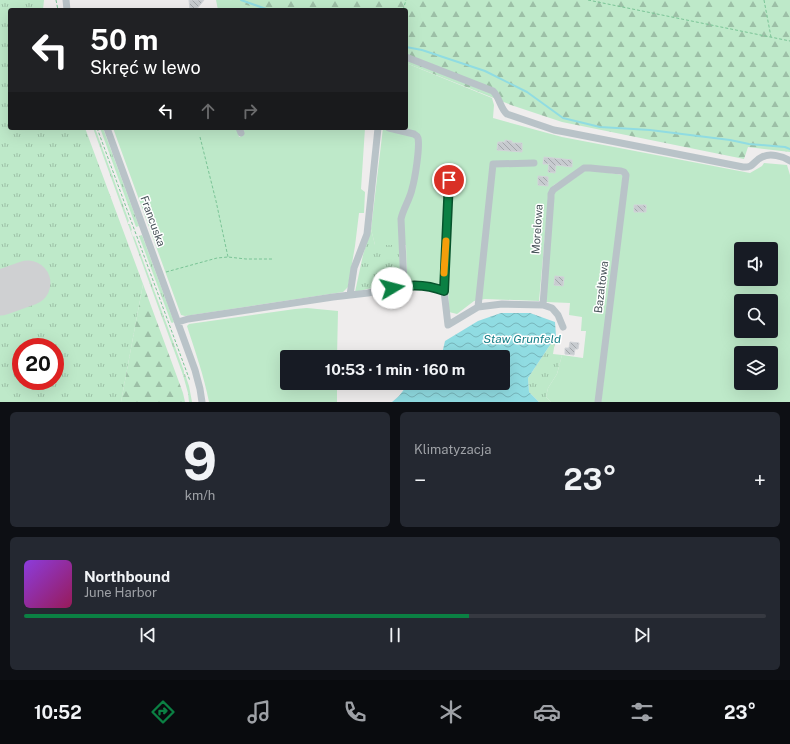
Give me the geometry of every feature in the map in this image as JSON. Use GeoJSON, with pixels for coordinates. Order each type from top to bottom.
{"type":"FeatureCollection","features":[{"type":"Feature","properties":{"kind":"street"},"geometry":{"type":"LineString","coordinates":[[408,58],[493,91],[498,95],[503,110],[507,114],[554,130],[748,168],[767,155],[785,158],[790,161]]}},
{"type":"Feature","properties":{"kind":"street","name":"Francuska"},"geometry":{"type":"LineString","coordinates":[[108,130],[195,370],[202,402]]}},
{"type":"Feature","properties":{"kind":"street"},"geometry":{"type":"LineString","coordinates":[[350,295],[354,268],[367,234],[378,130]]}},
{"type":"Feature","properties":{"kind":"street"},"geometry":{"type":"LineString","coordinates":[[397,130],[414,134],[418,140],[415,179],[401,219],[404,285]]}},
{"type":"Feature","properties":{"kind":"street"},"geometry":{"type":"LineString","coordinates":[[478,306],[493,164],[534,163]]}},
{"type":"Feature","properties":{"kind":"street","name":"Morelowa"},"geometry":{"type":"LineString","coordinates":[[543,305],[551,194],[553,190],[584,168],[621,171],[626,175]]}},
{"type":"Feature","properties":{"kind":"street","name":"Bazaltowa"},"geometry":{"type":"LineString","coordinates":[[598,402],[626,175]]}},
{"type":"Feature","properties":{"kind":"street"},"geometry":{"type":"LineString","coordinates":[[449,180],[444,291],[448,325],[478,306],[502,304],[543,305],[552,308],[563,327]]}},
{"type":"Feature","properties":{"kind":"street"},"geometry":{"type":"LineString","coordinates":[[178,322],[188,319],[368,293],[404,285],[434,287],[444,291]]}},
{"type":"Feature","properties":{"kind":"path"},"geometry":{"type":"LineString","coordinates":[[588,0],[790,41]]}},
{"type":"Feature","properties":{"kind":"path"},"geometry":{"type":"LineString","coordinates":[[764,0],[771,37]]}},
{"type":"Feature","properties":{"kind":"path"},"geometry":{"type":"LineString","coordinates":[[98,130],[191,383]]}},
{"type":"Feature","properties":{"kind":"path"},"geometry":{"type":"LineString","coordinates":[[200,137],[210,174],[228,257]]}},
{"type":"Feature","properties":{"kind":"path"},"geometry":{"type":"LineString","coordinates":[[160,273],[217,258],[272,259]]}},
{"type":"Feature","properties":{"kind":"green space"},"geometry":{"type":"Polygon","coordinates":[[[0,0],[44,0],[43,8],[8,8],[8,130],[86,130],[143,284],[121,402],[0,402],[0,0]]]}},
{"type":"Feature","properties":{"kind":"green space"},"geometry":{"type":"Polygon","coordinates":[[[216,0],[230,0],[257,8],[218,8],[216,0]]]}},
{"type":"Feature","properties":{"kind":"green space"},"geometry":{"type":"Polygon","coordinates":[[[229,0],[790,0],[790,152],[748,147],[744,159],[562,122],[511,105],[408,64],[408,8],[251,8],[229,0]]]}},
{"type":"Feature","properties":{"kind":"green space"},"geometry":{"type":"Polygon","coordinates":[[[408,64],[492,98],[494,105],[493,118],[562,137],[750,173],[762,166],[764,163],[787,165],[790,175],[790,402],[601,402],[628,172],[584,166],[554,185],[549,192],[539,301],[485,299],[474,301],[457,314],[449,312],[448,288],[439,284],[410,283],[407,280],[406,245],[375,245],[371,229],[383,130],[408,130],[408,64]]]}},
{"type":"Feature","properties":{"kind":"green space"},"geometry":{"type":"Polygon","coordinates":[[[94,130],[96,130],[129,221],[128,224],[130,224],[133,237],[134,236],[184,371],[192,402],[189,402],[183,375],[94,130]]]}},
{"type":"Feature","properties":{"kind":"green space"},"geometry":{"type":"Polygon","coordinates":[[[101,130],[104,130],[139,226],[136,227],[101,130]]]}},
{"type":"Feature","properties":{"kind":"green space"},"geometry":{"type":"Polygon","coordinates":[[[114,130],[237,130],[239,137],[244,135],[243,130],[365,130],[361,189],[365,192],[364,213],[359,213],[348,287],[343,292],[185,316],[181,315],[114,130]]]}},
{"type":"Feature","properties":{"kind":"green space"},"geometry":{"type":"Polygon","coordinates":[[[588,170],[623,175],[596,402],[551,402],[546,397],[548,388],[557,374],[562,355],[583,358],[586,331],[581,331],[582,317],[569,315],[570,303],[546,302],[553,197],[555,192],[588,170]]]}},
{"type":"Feature","properties":{"kind":"green space"},"geometry":{"type":"Polygon","coordinates":[[[371,229],[375,245],[399,245],[401,281],[355,292],[363,255],[371,229]]]}},
{"type":"Feature","properties":{"kind":"green space"},"geometry":{"type":"Polygon","coordinates":[[[142,235],[174,322],[172,323],[139,236],[142,235]]]}},
{"type":"Feature","properties":{"kind":"green space"},"geometry":{"type":"Polygon","coordinates":[[[143,284],[183,393],[185,402],[121,402],[143,284]]]}},
{"type":"Feature","properties":{"kind":"green space"},"geometry":{"type":"Polygon","coordinates":[[[307,308],[338,311],[337,350],[280,350],[280,390],[337,390],[337,402],[209,402],[202,373],[187,326],[189,324],[307,308]]]}},
{"type":"Feature","properties":{"kind":"green space"},"geometry":{"type":"Polygon","coordinates":[[[556,336],[553,354],[562,355],[557,374],[548,388],[546,397],[551,402],[539,402],[529,392],[528,378],[556,336]]]}},
{"type":"Feature","properties":{"kind":"water","name":"Staw Grunfeld"},"geometry":{"type":"Polygon","coordinates":[[[501,313],[530,313],[555,322],[556,336],[528,378],[529,392],[539,402],[392,402],[404,390],[510,390],[510,350],[443,350],[445,341],[478,321],[501,313]]]}},
{"type":"Feature","properties":{"kind":"building"},"geometry":{"type":"Polygon","coordinates":[[[189,0],[204,0],[198,8],[190,8],[189,0]]]}},
{"type":"Feature","properties":{"kind":"building"},"geometry":{"type":"Polygon","coordinates":[[[505,140],[512,141],[512,143],[522,143],[522,152],[497,150],[498,142],[505,142],[505,140]]]}},
{"type":"Feature","properties":{"kind":"building"},"geometry":{"type":"Polygon","coordinates":[[[544,157],[572,160],[572,167],[556,165],[555,173],[548,172],[549,164],[543,164],[544,157]]]}},
{"type":"Feature","properties":{"kind":"building"},"geometry":{"type":"Polygon","coordinates":[[[538,176],[548,177],[548,186],[538,185],[538,176]]]}},
{"type":"Feature","properties":{"kind":"building"},"geometry":{"type":"Polygon","coordinates":[[[634,205],[646,205],[646,212],[634,212],[634,205]]]}},
{"type":"Feature","properties":{"kind":"building"},"geometry":{"type":"Polygon","coordinates":[[[555,276],[564,277],[563,286],[554,285],[555,276]]]}},
{"type":"Feature","properties":{"kind":"building"},"geometry":{"type":"Polygon","coordinates":[[[570,342],[579,343],[578,349],[575,349],[574,355],[565,354],[565,348],[569,348],[570,342]]]}},
{"type":"Feature","properties":{"kind":"waterway"},"geometry":{"type":"LineString","coordinates":[[241,0],[263,8]]}},
{"type":"Feature","properties":{"kind":"waterway"},"geometry":{"type":"LineString","coordinates":[[408,47],[422,50],[485,71],[527,92],[563,118],[600,127],[650,130],[730,140],[749,144],[785,147],[790,149]]}},
{"type":"Feature","properties":{"kind":"runway"},"geometry":{"type":"LineString","coordinates":[[0,293],[28,283]]}},
{"type":"Feature","properties":{"kind":"slow traffic"},"geometry":{"type":"LineString","coordinates":[[444,273],[446,241]]}},
{"type":"Feature","properties":{"kind":"route"},"geometry":{"type":"LineString","coordinates":[[392,288],[404,285],[419,285],[434,287],[444,291],[449,180]]}}]}
